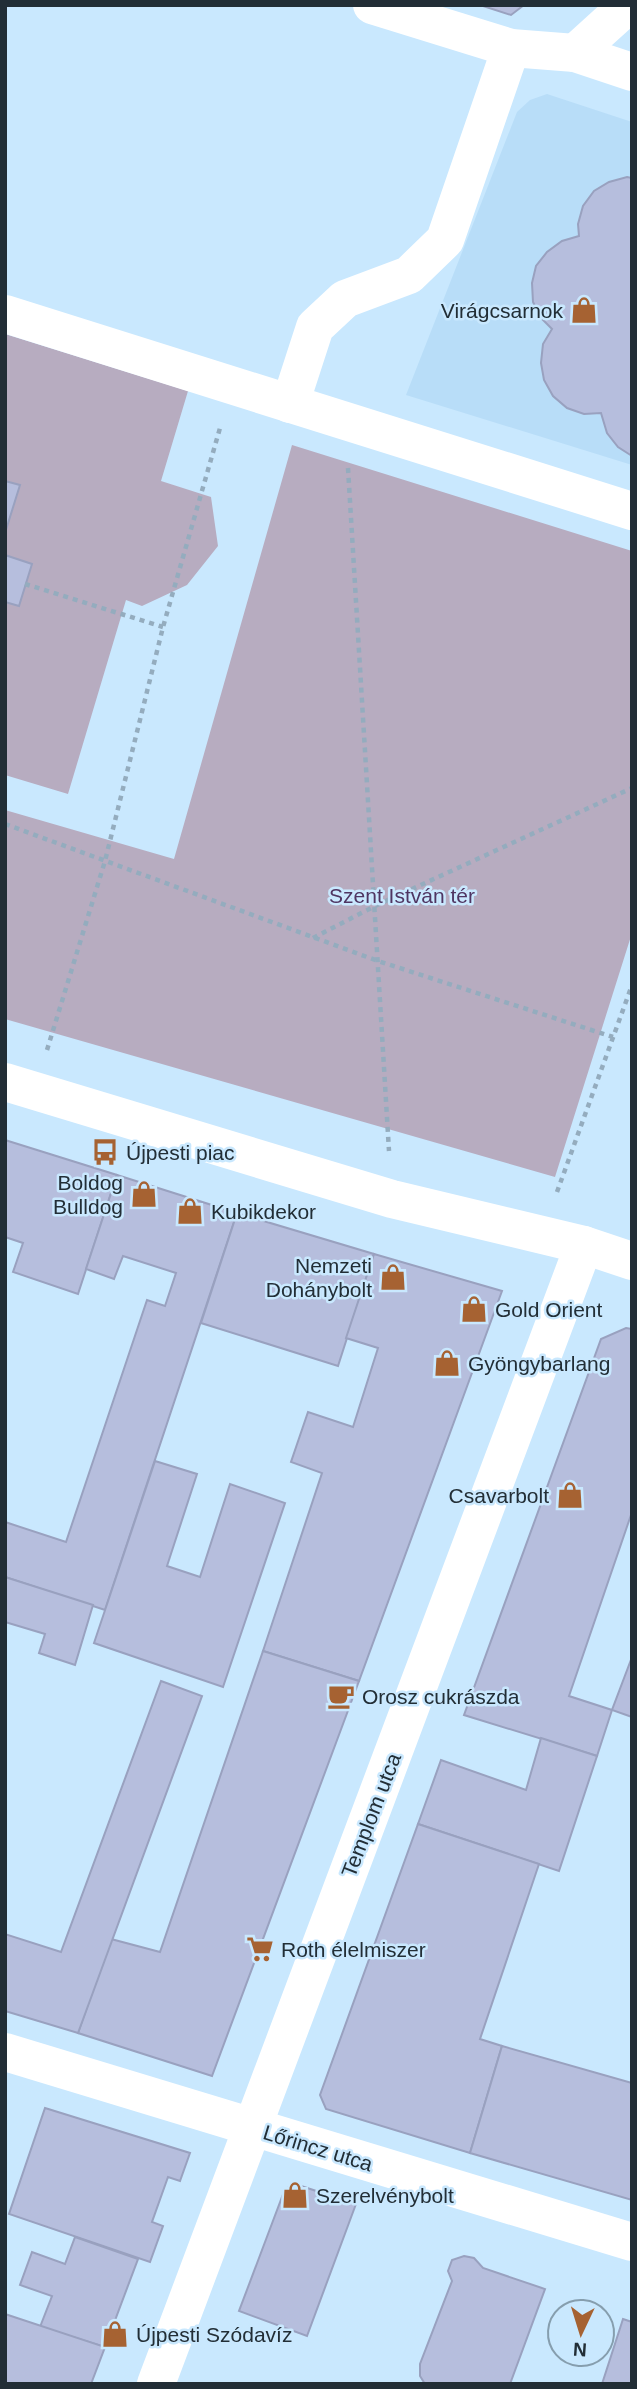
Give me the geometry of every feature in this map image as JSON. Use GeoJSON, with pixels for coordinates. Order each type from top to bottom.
{"type":"FeatureCollection","features":[{"type":"Feature","properties":{"kind":"street"},"geometry":{"type":"LineString","coordinates":[[372,5],[511,48],[575,53],[632,72]]}},
{"type":"Feature","properties":{"kind":"street"},"geometry":{"type":"LineString","coordinates":[[575,53],[628,5]]}},
{"type":"Feature","properties":{"kind":"street"},"geometry":{"type":"LineString","coordinates":[[290,404],[315,327],[345,299],[409,275],[445,240],[511,48]]}},
{"type":"Feature","properties":{"kind":"street"},"geometry":{"type":"LineString","coordinates":[[5,314],[632,511]]}},
{"type":"Feature","properties":{"kind":"street"},"geometry":{"type":"LineString","coordinates":[[20,1087],[392,1199],[584,1245],[632,1261]]}},
{"type":"Feature","properties":{"kind":"street","name":"Templom utca"},"geometry":{"type":"LineString","coordinates":[[156,2384],[584,1245]]}},
{"type":"Feature","properties":{"kind":"street","name":"Lőrincz utca"},"geometry":{"type":"LineString","coordinates":[[5,2052],[632,2242]]}},
{"type":"Feature","properties":{"kind":"path"},"geometry":{"type":"LineString","coordinates":[[20,1087],[105,861],[163,627],[232,385]]}},
{"type":"Feature","properties":{"kind":"path"},"geometry":{"type":"LineString","coordinates":[[345,422],[392,1199]]}},
{"type":"Feature","properties":{"kind":"path"},"geometry":{"type":"LineString","coordinates":[[25,584],[163,627]]}},
{"type":"Feature","properties":{"kind":"path"},"geometry":{"type":"LineString","coordinates":[[313,938],[374,906],[632,788]]}},
{"type":"Feature","properties":{"kind":"path"},"geometry":{"type":"LineString","coordinates":[[5,824],[378,961],[613,1037]]}},
{"type":"Feature","properties":{"kind":"path"},"geometry":{"type":"LineString","coordinates":[[518,1229],[554,1201],[632,985]]}},
{"type":"Feature","properties":{"kind":"shaded area"},"geometry":{"type":"Polygon","coordinates":[[[547,94],[632,122],[632,465],[406,395],[517,112],[530,100],[547,94]]]}},
{"type":"Feature","properties":{"kind":"green space"},"geometry":{"type":"Polygon","coordinates":[[[5,334],[188,391],[161,481],[211,497],[218,546],[187,585],[142,606],[126,600],[68,794],[5,775],[5,334]]]}},
{"type":"Feature","properties":{"kind":"green space","name":"Szent István tér"},"geometry":{"type":"Polygon","coordinates":[[[292,445],[632,551],[632,933],[555,1177],[5,1019],[5,810],[174,859],[292,445]]]}},
{"type":"Feature","properties":{"kind":"building"},"geometry":{"type":"Polygon","coordinates":[[[480,5],[524,5],[511,15],[480,5]]]}},
{"type":"Feature","properties":{"kind":"building","name":"Virágcsarnok"},"geometry":{"type":"Polygon","coordinates":[[[632,178],[632,456],[618,447],[607,433],[601,413],[584,414],[567,408],[553,396],[544,380],[541,363],[543,344],[552,329],[541,318],[533,302],[532,283],[536,266],[547,252],[562,241],[579,236],[578,224],[583,206],[594,191],[609,182],[632,178]]]}},
{"type":"Feature","properties":{"kind":"building"},"geometry":{"type":"Polygon","coordinates":[[[5,481],[20,485],[5,533],[5,481]]]}},
{"type":"Feature","properties":{"kind":"building"},"geometry":{"type":"Polygon","coordinates":[[[5,555],[32,564],[19,606],[5,602],[5,555]]]}},
{"type":"Feature","properties":{"kind":"building"},"geometry":{"type":"Polygon","coordinates":[[[5,1140],[117,1175],[78,1294],[13,1272],[23,1243],[5,1237],[5,1140]]]}},
{"type":"Feature","properties":{"kind":"building"},"geometry":{"type":"Polygon","coordinates":[[[117,1175],[237,1213],[105,1610],[5,1577],[5,1522],[66,1542],[147,1300],[165,1306],[176,1273],[123,1256],[114,1279],[86,1269],[117,1175]]]}},
{"type":"Feature","properties":{"kind":"building"},"geometry":{"type":"Polygon","coordinates":[[[237,1213],[374,1254],[338,1366],[201,1323],[237,1213]]]}},
{"type":"Feature","properties":{"kind":"building"},"geometry":{"type":"Polygon","coordinates":[[[374,1254],[502,1291],[359,1681],[263,1651],[322,1473],[291,1462],[308,1412],[353,1427],[378,1348],[346,1338],[374,1254]]]}},
{"type":"Feature","properties":{"kind":"building"},"geometry":{"type":"Polygon","coordinates":[[[626,1328],[632,1329],[632,1512],[569,1696],[612,1710],[597,1756],[464,1715],[601,1339],[626,1328]]]}},
{"type":"Feature","properties":{"kind":"building"},"geometry":{"type":"Polygon","coordinates":[[[155,1461],[197,1474],[167,1566],[200,1577],[230,1484],[285,1503],[223,1687],[94,1643],[155,1461]]]}},
{"type":"Feature","properties":{"kind":"building"},"geometry":{"type":"Polygon","coordinates":[[[5,1577],[93,1605],[75,1665],[39,1653],[45,1634],[5,1622],[5,1577]]]}},
{"type":"Feature","properties":{"kind":"building"},"geometry":{"type":"Polygon","coordinates":[[[263,1651],[359,1681],[212,2076],[78,2033],[111,1939],[160,1952],[263,1651]]]}},
{"type":"Feature","properties":{"kind":"building"},"geometry":{"type":"Polygon","coordinates":[[[632,1657],[632,1717],[612,1710],[632,1657]]]}},
{"type":"Feature","properties":{"kind":"building"},"geometry":{"type":"Polygon","coordinates":[[[161,1681],[202,1696],[78,2033],[5,2011],[5,1934],[61,1952],[161,1681]]]}},
{"type":"Feature","properties":{"kind":"building"},"geometry":{"type":"Polygon","coordinates":[[[541,1738],[597,1756],[559,1871],[418,1824],[441,1760],[526,1790],[541,1738]]]}},
{"type":"Feature","properties":{"kind":"building"},"geometry":{"type":"Polygon","coordinates":[[[418,1824],[539,1864],[480,2039],[502,2046],[470,2153],[326,2109],[320,2095],[418,1824]]]}},
{"type":"Feature","properties":{"kind":"building"},"geometry":{"type":"Polygon","coordinates":[[[502,2046],[632,2083],[632,2200],[470,2153],[502,2046]]]}},
{"type":"Feature","properties":{"kind":"building"},"geometry":{"type":"Polygon","coordinates":[[[45,2108],[190,2153],[180,2181],[168,2177],[152,2222],[163,2226],[150,2262],[9,2214],[45,2108]]]}},
{"type":"Feature","properties":{"kind":"building"},"geometry":{"type":"Polygon","coordinates":[[[295,2184],[356,2204],[307,2336],[239,2311],[285,2189],[295,2184]]]}},
{"type":"Feature","properties":{"kind":"building"},"geometry":{"type":"Polygon","coordinates":[[[75,2237],[138,2259],[105,2347],[40,2327],[52,2296],[20,2285],[32,2252],[65,2264],[75,2237]]]}},
{"type":"Feature","properties":{"kind":"building"},"geometry":{"type":"Polygon","coordinates":[[[464,2256],[474,2258],[483,2268],[545,2289],[510,2384],[425,2384],[420,2376],[420,2364],[452,2281],[448,2271],[452,2260],[464,2256]]]}},
{"type":"Feature","properties":{"kind":"building"},"geometry":{"type":"Polygon","coordinates":[[[5,2314],[105,2347],[91,2384],[5,2384],[5,2314]]]}},
{"type":"Feature","properties":{"kind":"building"},"geometry":{"type":"Polygon","coordinates":[[[623,2319],[632,2322],[632,2384],[602,2384],[607,2368],[616,2368],[616,2341],[623,2319]]]}},
{"type":"Feature","properties":{"kind":"place","name":"Virágcsarnok"},"geometry":{"type":"Point","coordinates":[584,310]}},
{"type":"Feature","properties":{"kind":"place","name":"Újpesti piac"},"geometry":{"type":"Point","coordinates":[105,1152]}},
{"type":"Feature","properties":{"kind":"place","name":"Boldog Bulldog"},"geometry":{"type":"Point","coordinates":[144,1194]}},
{"type":"Feature","properties":{"kind":"place","name":"Kubikdekor"},"geometry":{"type":"Point","coordinates":[190,1211]}},
{"type":"Feature","properties":{"kind":"place","name":"Nemzeti Dohánybolt"},"geometry":{"type":"Point","coordinates":[393,1277]}},
{"type":"Feature","properties":{"kind":"place","name":"Gold Orient"},"geometry":{"type":"Point","coordinates":[474,1309]}},
{"type":"Feature","properties":{"kind":"place","name":"Gyöngybarlang"},"geometry":{"type":"Point","coordinates":[447,1363]}},
{"type":"Feature","properties":{"kind":"place","name":"Csavarbolt"},"geometry":{"type":"Point","coordinates":[570,1495]}},
{"type":"Feature","properties":{"kind":"place","name":"Orosz cukrászda"},"geometry":{"type":"Point","coordinates":[341,1696]}},
{"type":"Feature","properties":{"kind":"place","name":"Roth élelmiszer"},"geometry":{"type":"Point","coordinates":[260,1949]}},
{"type":"Feature","properties":{"kind":"place","name":"Szerelvénybolt"},"geometry":{"type":"Point","coordinates":[295,2195]}},
{"type":"Feature","properties":{"kind":"place","name":"Újpesti Szódavíz"},"geometry":{"type":"Point","coordinates":[115,2334]}}]}
